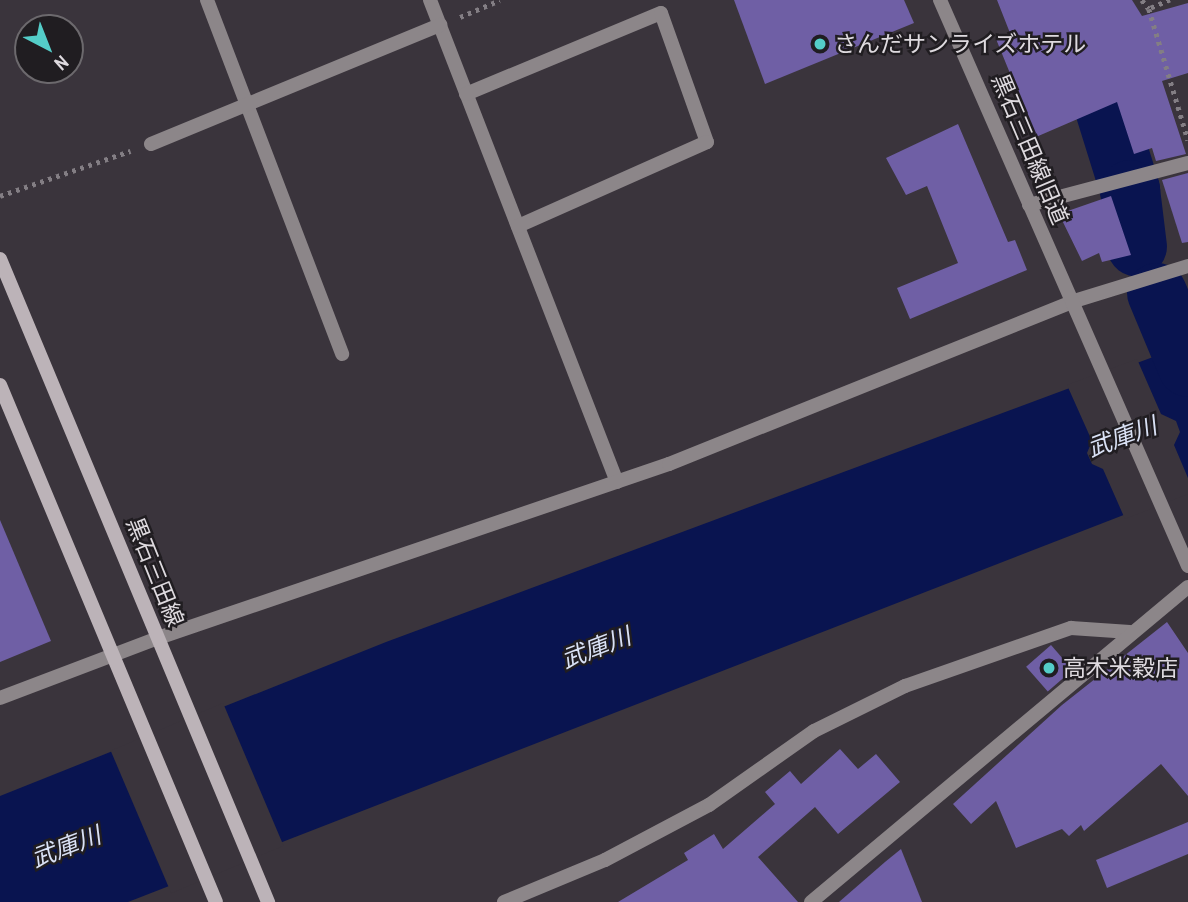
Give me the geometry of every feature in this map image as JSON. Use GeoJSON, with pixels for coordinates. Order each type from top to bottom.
{"type":"FeatureCollection","features":[{"type":"Feature","properties":{"kind":"main road","name":"黒石三田線"},"geometry":{"type":"LineString","coordinates":[[0,259],[158,638],[163,656],[268,902]]}},
{"type":"Feature","properties":{"kind":"main road"},"geometry":{"type":"LineString","coordinates":[[0,385],[216,902]]}},
{"type":"Feature","properties":{"kind":"street"},"geometry":{"type":"LineString","coordinates":[[207,0],[249,102],[342,354]]}},
{"type":"Feature","properties":{"kind":"street"},"geometry":{"type":"LineString","coordinates":[[430,0],[617,482]]}},
{"type":"Feature","properties":{"kind":"street","name":"黒石三田線旧道"},"geometry":{"type":"LineString","coordinates":[[940,0],[1188,566]]}},
{"type":"Feature","properties":{"kind":"street"},"geometry":{"type":"LineString","coordinates":[[466,94],[662,13],[707,142],[518,226]]}},
{"type":"Feature","properties":{"kind":"street"},"geometry":{"type":"LineString","coordinates":[[151,144],[440,25]]}},
{"type":"Feature","properties":{"kind":"street"},"geometry":{"type":"LineString","coordinates":[[1029,205],[1188,163]]}},
{"type":"Feature","properties":{"kind":"street"},"geometry":{"type":"LineString","coordinates":[[0,698],[111,654],[617,482],[1071,302],[1188,266]]}},
{"type":"Feature","properties":{"kind":"street"},"geometry":{"type":"LineString","coordinates":[[811,902],[1130,632],[1188,587]]}},
{"type":"Feature","properties":{"kind":"street"},"geometry":{"type":"LineString","coordinates":[[504,902],[605,860],[674,824],[814,731],[905,686],[1071,628],[1130,632]]}},
{"type":"Feature","properties":{"kind":"path"},"geometry":{"type":"LineString","coordinates":[[440,25],[500,0]]}},
{"type":"Feature","properties":{"kind":"path"},"geometry":{"type":"LineString","coordinates":[[1142,0],[1149,9],[1188,140]]}},
{"type":"Feature","properties":{"kind":"path"},"geometry":{"type":"LineString","coordinates":[[1149,9],[1170,0]]}},
{"type":"Feature","properties":{"kind":"path"},"geometry":{"type":"LineString","coordinates":[[0,196],[151,144]]}},
{"type":"Feature","properties":{"kind":"water","name":"武庫川"},"geometry":{"type":"Polygon","coordinates":[[[1188,344],[1188,490],[128,902],[0,902],[0,796],[386,642],[1188,344]]]}},
{"type":"Feature","properties":{"kind":"pier"},"geometry":{"type":"Polygon","coordinates":[[[1137,359],[1161,414],[1176,421],[1180,432],[1174,445],[1188,478],[1188,494],[1125,519],[1103,469],[1092,464],[1087,453],[1092,441],[1067,385],[1137,359]]]}},
{"type":"Feature","properties":{"kind":"pier"},"geometry":{"type":"Polygon","coordinates":[[[223,703],[284,846],[171,893],[111,751],[223,703]]]}},
{"type":"Feature","properties":{"kind":"building","name":"さんだサンライズホテル"},"geometry":{"type":"Polygon","coordinates":[[[734,0],[904,0],[914,23],[765,84],[734,0]]]}},
{"type":"Feature","properties":{"kind":"building"},"geometry":{"type":"Polygon","coordinates":[[[997,0],[1132,0],[1142,16],[1188,3],[1188,73],[1162,81],[1186,154],[1156,161],[1152,148],[1134,154],[1117,102],[1036,137],[996,39],[1010,33],[997,0]]]}},
{"type":"Feature","properties":{"kind":"building"},"geometry":{"type":"Polygon","coordinates":[[[958,124],[1008,242],[1015,240],[1027,270],[910,319],[897,288],[958,263],[927,186],[906,195],[886,158],[958,124]]]}},
{"type":"Feature","properties":{"kind":"building"},"geometry":{"type":"Polygon","coordinates":[[[1188,173],[1188,242],[1182,243],[1162,180],[1188,173]]]}},
{"type":"Feature","properties":{"kind":"building"},"geometry":{"type":"Polygon","coordinates":[[[1111,196],[1131,255],[1102,262],[1099,253],[1082,261],[1059,214],[1111,196]]]}},
{"type":"Feature","properties":{"kind":"building"},"geometry":{"type":"Polygon","coordinates":[[[0,520],[51,641],[0,662],[0,520]]]}},
{"type":"Feature","properties":{"kind":"building"},"geometry":{"type":"Polygon","coordinates":[[[1167,622],[1188,653],[1188,796],[1161,764],[1084,831],[1081,825],[1069,836],[1062,829],[1016,848],[996,801],[971,824],[953,804],[1062,705],[1167,622]]]}},
{"type":"Feature","properties":{"kind":"building","name":"高木米穀店"},"geometry":{"type":"Polygon","coordinates":[[[1051,645],[1073,670],[1048,692],[1026,667],[1051,645]]]}},
{"type":"Feature","properties":{"kind":"building"},"geometry":{"type":"Polygon","coordinates":[[[840,749],[858,769],[876,754],[900,782],[838,834],[815,807],[758,857],[798,902],[618,902],[688,860],[684,853],[714,834],[723,849],[775,804],[765,792],[790,771],[801,784],[840,749]]]}},
{"type":"Feature","properties":{"kind":"building"},"geometry":{"type":"Polygon","coordinates":[[[1188,822],[1188,854],[1107,888],[1096,860],[1188,822]]]}},
{"type":"Feature","properties":{"kind":"building"},"geometry":{"type":"Polygon","coordinates":[[[901,849],[922,902],[839,902],[885,862],[901,849]]]}},
{"type":"Feature","properties":{"kind":"waterway"},"geometry":{"type":"LineString","coordinates":[[1071,0],[1130,190],[1137,247]]}},
{"type":"Feature","properties":{"kind":"waterway"},"geometry":{"type":"LineString","coordinates":[[1157,293],[1188,367]]}},
{"type":"Feature","properties":{"kind":"place","name":"さんだサンライズホテル"},"geometry":{"type":"Point","coordinates":[820,44]}},
{"type":"Feature","properties":{"kind":"place","name":"高木米穀店"},"geometry":{"type":"Point","coordinates":[1049,668]}}]}
